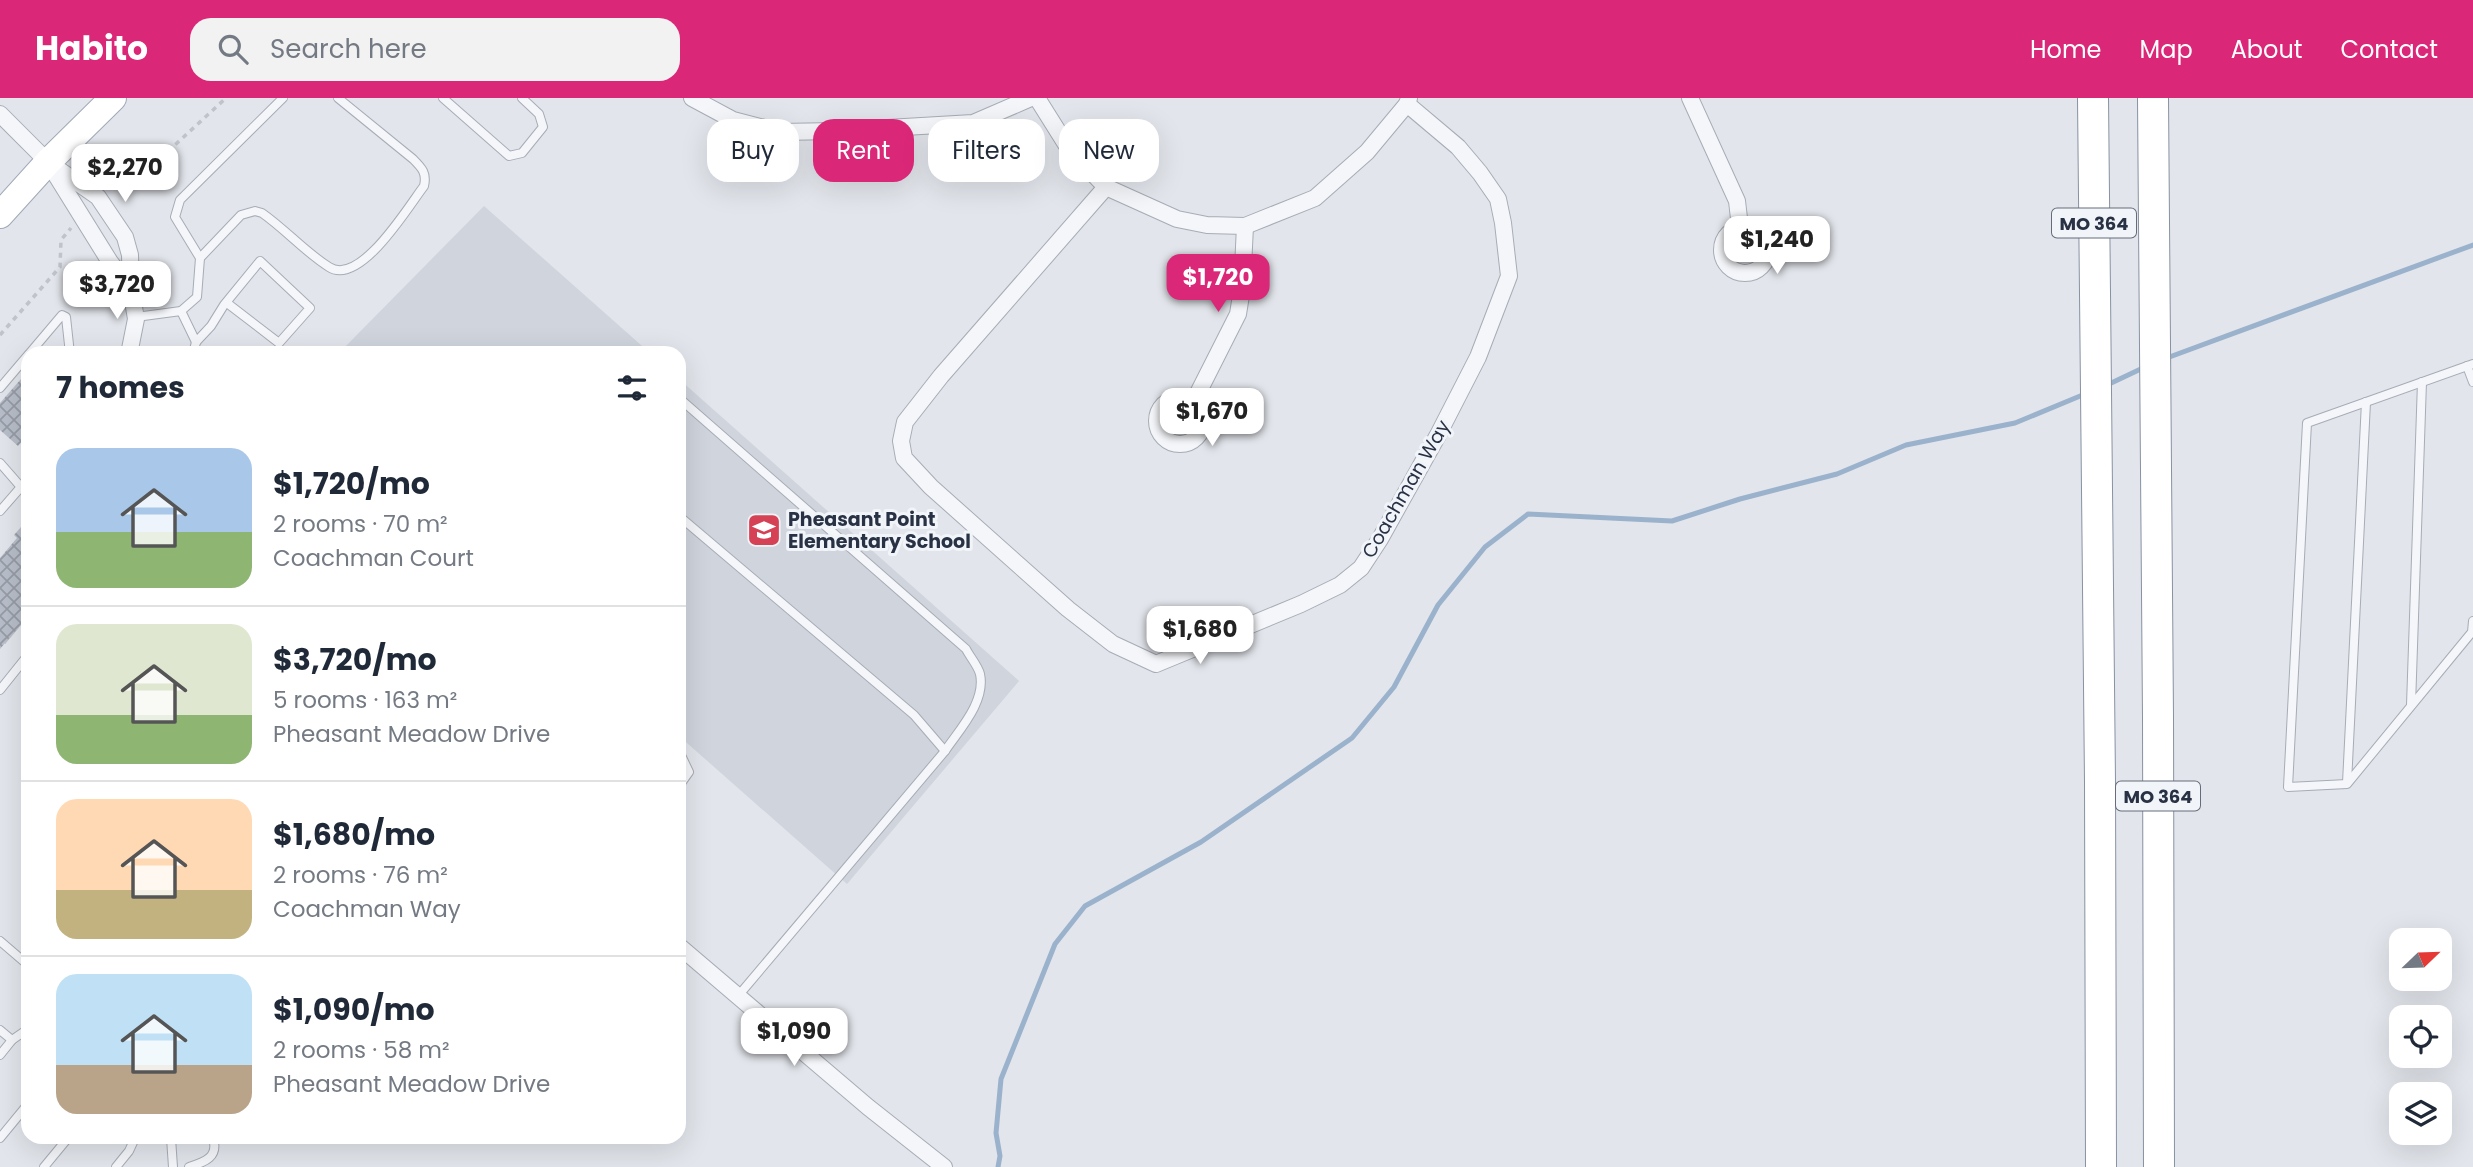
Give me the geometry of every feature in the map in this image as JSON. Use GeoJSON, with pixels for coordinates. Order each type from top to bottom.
{"type":"FeatureCollection","features":[{"type":"Feature","properties":{"kind":"highway","name":"MO 364"},"geometry":{"type":"LineString","coordinates":[[2093,98],[2101,1167]]}},
{"type":"Feature","properties":{"kind":"highway","name":"MO 364"},"geometry":{"type":"LineString","coordinates":[[2153,98],[2159,1167]]}},
{"type":"Feature","properties":{"kind":"main road"},"geometry":{"type":"LineString","coordinates":[[0,215],[48,162],[113,98]]}},
{"type":"Feature","properties":{"kind":"street"},"geometry":{"type":"LineString","coordinates":[[692,98],[733,120],[780,132],[973,122],[1031,98]]}},
{"type":"Feature","properties":{"kind":"street"},"geometry":{"type":"LineString","coordinates":[[1037,98],[1069,149],[1106,187],[1184,221],[1207,225],[1245,226],[1315,198],[1367,152],[1408,101]]}},
{"type":"Feature","properties":{"kind":"street"},"geometry":{"type":"LineString","coordinates":[[1690,98],[1737,201],[1741,227]]}},
{"type":"Feature","properties":{"kind":"street","name":"Coachman Way"},"geometry":{"type":"LineString","coordinates":[[1106,187],[941,376],[905,422],[901,441],[904,458],[931,486],[1068,608],[1113,644],[1156,664],[1301,604],[1340,584],[1361,568],[1380,539],[1478,357],[1509,276],[1503,223],[1497,199],[1458,147],[1408,101]]}},
{"type":"Feature","properties":{"kind":"street"},"geometry":{"type":"LineString","coordinates":[[0,114],[48,162],[99,197],[125,237],[130,254],[135,317],[131,346]]}},
{"type":"Feature","properties":{"kind":"street"},"geometry":{"type":"LineString","coordinates":[[48,162],[110,262],[131,289]]}},
{"type":"Feature","properties":{"kind":"street"},"geometry":{"type":"LineString","coordinates":[[1193,403],[1238,314],[1245,226]]}},
{"type":"Feature","properties":{"kind":"street"},"geometry":{"type":"LineString","coordinates":[[686,952],[868,1107],[940,1163]]}},
{"type":"Feature","properties":{"kind":"lane"},"geometry":{"type":"LineString","coordinates":[[135,317],[181,311],[197,297],[200,258],[175,217],[180,200],[283,98]]}},
{"type":"Feature","properties":{"kind":"lane"},"geometry":{"type":"LineString","coordinates":[[200,258],[235,219],[255,211],[269,218],[338,271],[356,267],[374,250],[425,186],[426,177],[413,159],[338,98]]}},
{"type":"Feature","properties":{"kind":"lane"},"geometry":{"type":"LineString","coordinates":[[443,98],[509,156],[522,153],[543,127],[539,114],[522,98]]}},
{"type":"Feature","properties":{"kind":"lane"},"geometry":{"type":"LineString","coordinates":[[195,346],[196,342],[211,327],[227,303],[260,261],[310,307],[279,343],[227,303]]}},
{"type":"Feature","properties":{"kind":"lane"},"geometry":{"type":"LineString","coordinates":[[181,311],[196,342]]}},
{"type":"Feature","properties":{"kind":"lane"},"geometry":{"type":"LineString","coordinates":[[36,346],[62,315],[66,317],[69,346]]}},
{"type":"Feature","properties":{"kind":"lane"},"geometry":{"type":"LineString","coordinates":[[0,387],[21,363]]}},
{"type":"Feature","properties":{"kind":"lane"},"geometry":{"type":"LineString","coordinates":[[2473,382],[2470,365],[2307,423],[2288,787],[2347,784],[2472,632],[2473,621]]}},
{"type":"Feature","properties":{"kind":"lane"},"geometry":{"type":"LineString","coordinates":[[2411,706],[2422,382]]}},
{"type":"Feature","properties":{"kind":"lane"},"geometry":{"type":"LineString","coordinates":[[2347,784],[2366,402]]}},
{"type":"Feature","properties":{"kind":"lane"},"geometry":{"type":"LineString","coordinates":[[686,404],[966,649],[980,675],[979,693],[972,712],[945,751],[738,996]]}},
{"type":"Feature","properties":{"kind":"lane"},"geometry":{"type":"LineString","coordinates":[[0,463],[21,483]]}},
{"type":"Feature","properties":{"kind":"lane"},"geometry":{"type":"LineString","coordinates":[[0,511],[21,489]]}},
{"type":"Feature","properties":{"kind":"lane"},"geometry":{"type":"LineString","coordinates":[[686,522],[914,715],[945,751]]}},
{"type":"Feature","properties":{"kind":"lane"},"geometry":{"type":"LineString","coordinates":[[0,690],[21,664]]}},
{"type":"Feature","properties":{"kind":"lane"},"geometry":{"type":"LineString","coordinates":[[0,941],[21,959]]}},
{"type":"Feature","properties":{"kind":"lane"},"geometry":{"type":"LineString","coordinates":[[0,1030],[12,1040]]}},
{"type":"Feature","properties":{"kind":"lane"},"geometry":{"type":"LineString","coordinates":[[0,1055],[21,1034]]}},
{"type":"Feature","properties":{"kind":"lane"},"geometry":{"type":"LineString","coordinates":[[0,1138],[21,1112]]}},
{"type":"Feature","properties":{"kind":"lane"},"geometry":{"type":"LineString","coordinates":[[44,1167],[63,1144]]}},
{"type":"Feature","properties":{"kind":"lane"},"geometry":{"type":"LineString","coordinates":[[116,1167],[133,1144]]}},
{"type":"Feature","properties":{"kind":"lane"},"geometry":{"type":"LineString","coordinates":[[172,1144],[173,1167]]}},
{"type":"Feature","properties":{"kind":"lane"},"geometry":{"type":"LineString","coordinates":[[189,1167],[204,1163],[211,1157],[214,1144]]}},
{"type":"Feature","properties":{"kind":"shaded area"},"geometry":{"type":"Polygon","coordinates":[[[484,206],[642,346],[346,346],[484,206]]]}},
{"type":"Feature","properties":{"kind":"shaded area","name":"Pheasant Point Elementary School"},"geometry":{"type":"Polygon","coordinates":[[[686,385],[1019,681],[847,884],[686,742],[686,385]]]}},
{"type":"Feature","properties":{"kind":"building"},"geometry":{"type":"Polygon","coordinates":[[[21,379],[21,443],[18,446],[0,430],[0,403],[21,379]]]}},
{"type":"Feature","properties":{"kind":"building"},"geometry":{"type":"Polygon","coordinates":[[[21,527],[21,624],[0,649],[0,558],[17,538],[14,535],[21,527]]]}},
{"type":"Feature","properties":{"kind":"waterway"},"geometry":{"type":"LineString","coordinates":[[2164,359],[2473,245]]}},
{"type":"Feature","properties":{"kind":"waterway"},"geometry":{"type":"LineString","coordinates":[[2107,385],[2145,367]]}},
{"type":"Feature","properties":{"kind":"waterway"},"geometry":{"type":"LineString","coordinates":[[998,1167],[1000,1156],[996,1133],[1001,1079],[1055,944],[1085,906],[1201,842],[1352,738],[1394,687],[1438,605],[1485,547],[1528,514],[1672,521],[1740,499],[1837,474],[1906,445],[2015,423],[2085,394]]}},
{"type":"Feature","properties":{"kind":"place","name":"Pheasant Point Elementary School"},"geometry":{"type":"Point","coordinates":[764,530]}}]}
